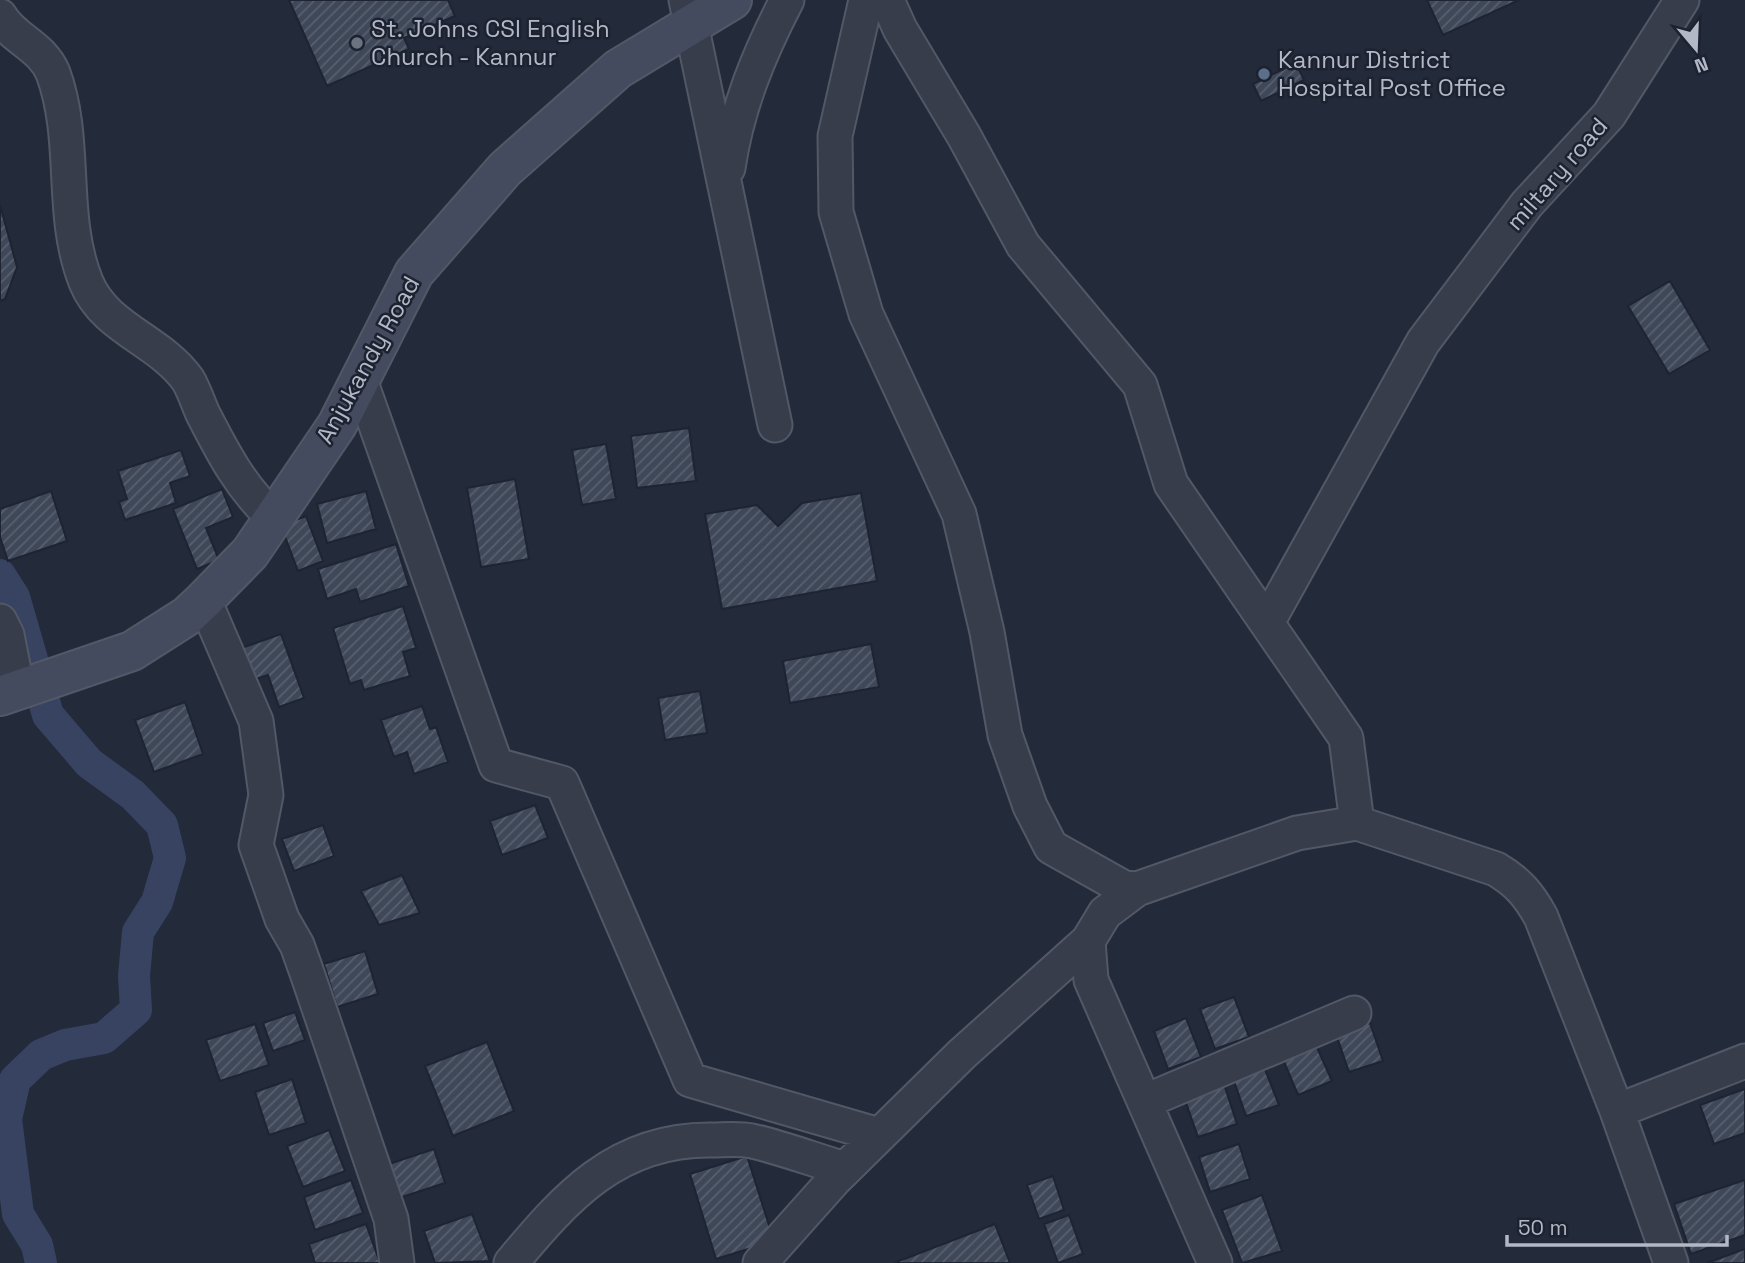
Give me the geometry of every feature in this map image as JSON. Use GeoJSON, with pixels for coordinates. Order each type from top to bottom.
{"type":"FeatureCollection","features":[{"type":"Feature","properties":{"kind":"street","name":"Anjukandy Road"},"geometry":{"type":"LineString","coordinates":[[9,694],[132,651],[187,616],[204,600],[250,553],[337,425],[414,273],[505,169],[618,69],[688,12],[732,0]]}},
{"type":"Feature","properties":{"kind":"street"},"geometry":{"type":"LineString","coordinates":[[724,188],[735,124],[762,50],[788,0]]}},
{"type":"Feature","properties":{"kind":"street"},"geometry":{"type":"LineString","coordinates":[[866,0],[835,136],[836,212],[866,314],[959,514],[987,632],[1004,735],[1030,806],[1051,847],[1124,888],[1137,889]]}},
{"type":"Feature","properties":{"kind":"street"},"geometry":{"type":"LineString","coordinates":[[887,0],[900,29],[964,136],[1023,245],[1140,385],[1171,484],[1268,621],[1346,738],[1357,822]]}},
{"type":"Feature","properties":{"kind":"street","name":"miltary road"},"geometry":{"type":"LineString","coordinates":[[1268,621],[1423,342],[1527,204],[1609,115],[1682,0]]}},
{"type":"Feature","properties":{"kind":"street"},"geometry":{"type":"LineString","coordinates":[[688,12],[775,425]]}},
{"type":"Feature","properties":{"kind":"street"},"geometry":{"type":"LineString","coordinates":[[0,16],[46,57],[54,76],[71,170],[71,225],[86,282],[99,305],[121,326],[163,354],[188,380],[228,464],[253,499],[274,518]]}},
{"type":"Feature","properties":{"kind":"street"},"geometry":{"type":"LineString","coordinates":[[360,380],[496,765],[562,783],[690,1080],[879,1135]]}},
{"type":"Feature","properties":{"kind":"street"},"geometry":{"type":"LineString","coordinates":[[204,600],[256,721],[266,795],[256,845],[282,919],[297,945],[391,1219],[397,1263]]}},
{"type":"Feature","properties":{"kind":"street"},"geometry":{"type":"LineString","coordinates":[[0,621],[7,635],[9,694]]}},
{"type":"Feature","properties":{"kind":"street"},"geometry":{"type":"LineString","coordinates":[[760,1263],[879,1135],[962,1054],[1088,942],[1105,913],[1137,889],[1297,834],[1357,822],[1452,852],[1516,881],[1530,897],[1541,917],[1617,1111],[1671,1263]]}},
{"type":"Feature","properties":{"kind":"street"},"geometry":{"type":"LineString","coordinates":[[1088,942],[1091,979],[1215,1263]]}},
{"type":"Feature","properties":{"kind":"street"},"geometry":{"type":"LineString","coordinates":[[1146,1101],[1354,1013]]}},
{"type":"Feature","properties":{"kind":"street"},"geometry":{"type":"LineString","coordinates":[[1617,1111],[1745,1061]]}},
{"type":"Feature","properties":{"kind":"street"},"geometry":{"type":"LineString","coordinates":[[511,1263],[545,1221],[592,1179],[633,1153],[687,1140],[749,1140],[845,1169]]}},
{"type":"Feature","properties":{"kind":"building","name":"St. Johns CSI English Church - Kannur"},"geometry":{"type":"Polygon","coordinates":[[[289,0],[448,0],[455,16],[404,38],[409,49],[327,86],[289,0]]]}},
{"type":"Feature","properties":{"kind":"building"},"geometry":{"type":"Polygon","coordinates":[[[1427,0],[1519,0],[1443,35],[1427,0]]]}},
{"type":"Feature","properties":{"kind":"building"},"geometry":{"type":"Polygon","coordinates":[[[1296,63],[1304,80],[1261,101],[1253,84],[1296,63]]]}},
{"type":"Feature","properties":{"kind":"building"},"geometry":{"type":"Polygon","coordinates":[[[0,205],[17,267],[5,299],[0,301],[0,205]]]}},
{"type":"Feature","properties":{"kind":"building"},"geometry":{"type":"Polygon","coordinates":[[[1670,281],[1710,350],[1669,374],[1628,306],[1670,281]]]}},
{"type":"Feature","properties":{"kind":"building"},"geometry":{"type":"Polygon","coordinates":[[[689,428],[696,481],[637,488],[631,436],[689,428]]]}},
{"type":"Feature","properties":{"kind":"building"},"geometry":{"type":"Polygon","coordinates":[[[606,444],[616,499],[582,505],[572,450],[606,444]]]}},
{"type":"Feature","properties":{"kind":"building"},"geometry":{"type":"Polygon","coordinates":[[[181,450],[190,476],[170,483],[176,503],[125,520],[119,502],[127,499],[118,471],[181,450]]]}},
{"type":"Feature","properties":{"kind":"building"},"geometry":{"type":"Polygon","coordinates":[[[515,479],[529,559],[481,567],[467,488],[515,479]]]}},
{"type":"Feature","properties":{"kind":"building"},"geometry":{"type":"Polygon","coordinates":[[[222,489],[233,517],[206,528],[219,560],[197,569],[173,509],[222,489]]]}},
{"type":"Feature","properties":{"kind":"building"},"geometry":{"type":"Polygon","coordinates":[[[51,491],[67,541],[8,561],[0,537],[0,509],[51,491]]]}},
{"type":"Feature","properties":{"kind":"building"},"geometry":{"type":"Polygon","coordinates":[[[366,491],[376,529],[327,543],[317,504],[366,491]]]}},
{"type":"Feature","properties":{"kind":"building"},"geometry":{"type":"Polygon","coordinates":[[[861,493],[877,581],[722,609],[705,514],[757,505],[778,526],[802,503],[861,493]]]}},
{"type":"Feature","properties":{"kind":"building"},"geometry":{"type":"Polygon","coordinates":[[[306,516],[323,561],[298,571],[281,526],[306,516]]]}},
{"type":"Feature","properties":{"kind":"building"},"geometry":{"type":"Polygon","coordinates":[[[396,544],[409,586],[360,602],[356,589],[327,599],[318,569],[396,544]]]}},
{"type":"Feature","properties":{"kind":"building"},"geometry":{"type":"Polygon","coordinates":[[[403,606],[416,648],[403,652],[410,676],[364,690],[361,680],[350,684],[333,628],[403,606]]]}},
{"type":"Feature","properties":{"kind":"building"},"geometry":{"type":"Polygon","coordinates":[[[281,634],[304,698],[279,707],[268,675],[247,682],[236,650],[281,634]]]}},
{"type":"Feature","properties":{"kind":"building"},"geometry":{"type":"Polygon","coordinates":[[[871,644],[879,687],[790,703],[783,661],[871,644]]]}},
{"type":"Feature","properties":{"kind":"building"},"geometry":{"type":"Polygon","coordinates":[[[700,691],[707,733],[665,740],[658,698],[700,691]]]}},
{"type":"Feature","properties":{"kind":"building"},"geometry":{"type":"Polygon","coordinates":[[[185,702],[203,754],[154,772],[135,720],[185,702]]]}},
{"type":"Feature","properties":{"kind":"building"},"geometry":{"type":"Polygon","coordinates":[[[422,706],[430,729],[436,727],[448,762],[414,774],[407,752],[394,757],[381,720],[422,706]]]}},
{"type":"Feature","properties":{"kind":"building"},"geometry":{"type":"Polygon","coordinates":[[[535,805],[548,838],[502,855],[490,821],[535,805]]]}},
{"type":"Feature","properties":{"kind":"building"},"geometry":{"type":"Polygon","coordinates":[[[323,825],[334,856],[294,871],[282,839],[323,825]]]}},
{"type":"Feature","properties":{"kind":"building"},"geometry":{"type":"Polygon","coordinates":[[[402,875],[420,913],[379,925],[361,891],[402,875]]]}},
{"type":"Feature","properties":{"kind":"building"},"geometry":{"type":"Polygon","coordinates":[[[365,951],[378,994],[337,1007],[324,964],[365,951]]]}},
{"type":"Feature","properties":{"kind":"building"},"geometry":{"type":"Polygon","coordinates":[[[1234,997],[1249,1037],[1215,1049],[1200,1009],[1234,997]]]}},
{"type":"Feature","properties":{"kind":"building"},"geometry":{"type":"Polygon","coordinates":[[[295,1012],[305,1040],[273,1051],[263,1023],[295,1012]]]}},
{"type":"Feature","properties":{"kind":"building"},"geometry":{"type":"Polygon","coordinates":[[[1186,1018],[1201,1057],[1168,1069],[1154,1031],[1186,1018]]]}},
{"type":"Feature","properties":{"kind":"building"},"geometry":{"type":"Polygon","coordinates":[[[1370,1023],[1383,1061],[1349,1072],[1336,1034],[1370,1023]]]}},
{"type":"Feature","properties":{"kind":"building"},"geometry":{"type":"Polygon","coordinates":[[[255,1024],[269,1065],[220,1081],[206,1040],[255,1024]]]}},
{"type":"Feature","properties":{"kind":"building"},"geometry":{"type":"Polygon","coordinates":[[[487,1042],[514,1111],[453,1136],[425,1066],[487,1042]]]}},
{"type":"Feature","properties":{"kind":"building"},"geometry":{"type":"Polygon","coordinates":[[[1315,1043],[1332,1081],[1298,1095],[1282,1057],[1315,1043]]]}},
{"type":"Feature","properties":{"kind":"building"},"geometry":{"type":"Polygon","coordinates":[[[1264,1067],[1279,1105],[1246,1116],[1233,1078],[1264,1067]]]}},
{"type":"Feature","properties":{"kind":"building"},"geometry":{"type":"Polygon","coordinates":[[[292,1079],[306,1123],[269,1135],[255,1092],[292,1079]]]}},
{"type":"Feature","properties":{"kind":"building"},"geometry":{"type":"Polygon","coordinates":[[[1224,1084],[1237,1124],[1198,1137],[1184,1097],[1224,1084]]]}},
{"type":"Feature","properties":{"kind":"building"},"geometry":{"type":"Polygon","coordinates":[[[1745,1089],[1745,1133],[1714,1144],[1700,1105],[1745,1089]]]}},
{"type":"Feature","properties":{"kind":"building"},"geometry":{"type":"Polygon","coordinates":[[[329,1130],[345,1171],[303,1187],[287,1146],[329,1130]]]}},
{"type":"Feature","properties":{"kind":"building"},"geometry":{"type":"Polygon","coordinates":[[[1239,1144],[1250,1179],[1210,1192],[1199,1157],[1239,1144]]]}},
{"type":"Feature","properties":{"kind":"building"},"geometry":{"type":"Polygon","coordinates":[[[434,1149],[445,1183],[399,1198],[389,1164],[434,1149]]]}},
{"type":"Feature","properties":{"kind":"building"},"geometry":{"type":"Polygon","coordinates":[[[747,1156],[774,1241],[716,1259],[690,1174],[747,1156]]]}},
{"type":"Feature","properties":{"kind":"building"},"geometry":{"type":"Polygon","coordinates":[[[1053,1176],[1064,1210],[1039,1219],[1027,1185],[1053,1176]]]}},
{"type":"Feature","properties":{"kind":"building"},"geometry":{"type":"Polygon","coordinates":[[[351,1180],[363,1213],[315,1230],[304,1197],[351,1180]]]}},
{"type":"Feature","properties":{"kind":"building"},"geometry":{"type":"Polygon","coordinates":[[[1745,1180],[1745,1235],[1691,1254],[1674,1204],[1745,1180]]]}},
{"type":"Feature","properties":{"kind":"building"},"geometry":{"type":"Polygon","coordinates":[[[1262,1195],[1282,1251],[1242,1263],[1222,1210],[1262,1195]]]}},
{"type":"Feature","properties":{"kind":"building"},"geometry":{"type":"Polygon","coordinates":[[[472,1214],[490,1261],[435,1263],[424,1231],[472,1214]]]}},
{"type":"Feature","properties":{"kind":"building"},"geometry":{"type":"Polygon","coordinates":[[[1069,1215],[1083,1254],[1058,1263],[1044,1224],[1069,1215]]]}},
{"type":"Feature","properties":{"kind":"building"},"geometry":{"type":"Polygon","coordinates":[[[366,1224],[380,1263],[315,1263],[309,1244],[366,1224]]]}},
{"type":"Feature","properties":{"kind":"building"},"geometry":{"type":"Polygon","coordinates":[[[995,1224],[1010,1263],[894,1263],[995,1224]]]}},
{"type":"Feature","properties":{"kind":"building"},"geometry":{"type":"Polygon","coordinates":[[[1745,1249],[1745,1263],[1707,1263],[1745,1249]]]}},
{"type":"Feature","properties":{"kind":"waterway"},"geometry":{"type":"LineString","coordinates":[[0,575],[14,597],[48,715],[89,763],[133,795],[162,825],[170,858],[157,902],[138,932],[134,976],[136,1010],[104,1038],[65,1045],[41,1055],[15,1080],[6,1119],[18,1214],[37,1245],[41,1263]]}},
{"type":"Feature","properties":{"kind":"place","name":"St. Johns CSI English Church - Kannur"},"geometry":{"type":"Point","coordinates":[357,43]}},
{"type":"Feature","properties":{"kind":"place","name":"Kannur District Hospital Post Office"},"geometry":{"type":"Point","coordinates":[1264,74]}}]}
